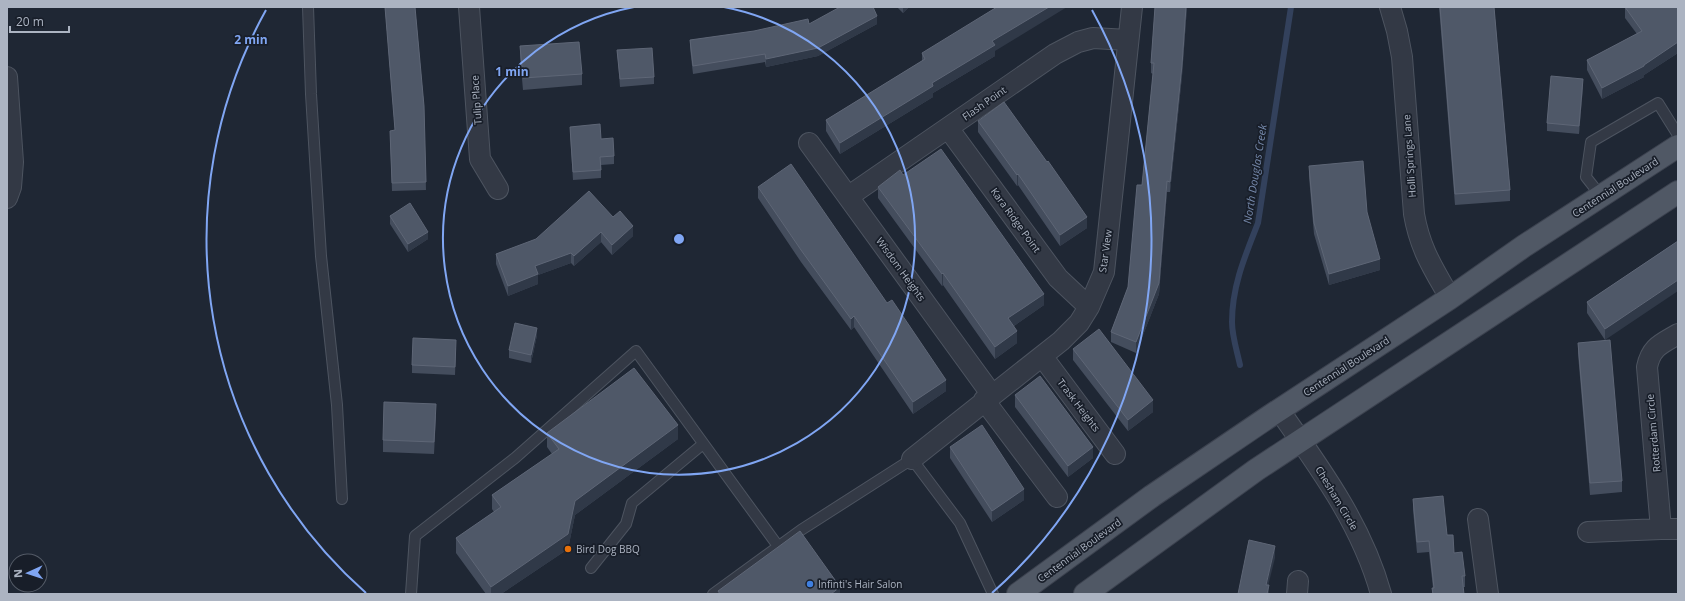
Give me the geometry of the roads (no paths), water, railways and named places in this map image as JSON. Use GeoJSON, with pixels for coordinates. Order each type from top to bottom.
{"type":"FeatureCollection","features":[{"type":"Feature","properties":{"kind":"main road","name":"Centennial Boulevard"},"geometry":{"type":"LineString","coordinates":[[1018,594],[1152,496],[1273,414],[1450,298],[1524,246],[1678,146]]}},
{"type":"Feature","properties":{"kind":"main road"},"geometry":{"type":"LineString","coordinates":[[1085,594],[1256,470],[1678,192]]}},
{"type":"Feature","properties":{"kind":"street","name":"Tulip Place"},"geometry":{"type":"LineString","coordinates":[[469,7],[480,159],[498,189]]}},
{"type":"Feature","properties":{"kind":"street","name":"Star View"},"geometry":{"type":"LineString","coordinates":[[912,459],[1061,341],[1079,323],[1089,307],[1104,272],[1132,7]]}},
{"type":"Feature","properties":{"kind":"street","name":"Holli Springs Lane"},"geometry":{"type":"LineString","coordinates":[[1390,7],[1397,31],[1402,57],[1414,214],[1417,235],[1425,255],[1450,298]]}},
{"type":"Feature","properties":{"kind":"street","name":"Flash Point"},"geometry":{"type":"LineString","coordinates":[[849,196],[1055,54],[1078,42],[1093,38],[1128,40]]}},
{"type":"Feature","properties":{"kind":"street"},"geometry":{"type":"LineString","coordinates":[[7,77],[13,162],[11,187],[7,198]]}},
{"type":"Feature","properties":{"kind":"street","name":"Kara Ridge Point"},"geometry":{"type":"LineString","coordinates":[[948,128],[1058,278],[1089,307]]}},
{"type":"Feature","properties":{"kind":"street","name":"Wisdom Heights"},"geometry":{"type":"LineString","coordinates":[[809,143],[849,196],[1057,497]]}},
{"type":"Feature","properties":{"kind":"street","name":"Rotterdam Circle"},"geometry":{"type":"LineString","coordinates":[[1670,529],[1647,367],[1650,356],[1656,347],[1678,334]]}},
{"type":"Feature","properties":{"kind":"street","name":"Trask Heights"},"geometry":{"type":"LineString","coordinates":[[1042,356],[1115,454]]}},
{"type":"Feature","properties":{"kind":"street","name":"Chesham Circle"},"geometry":{"type":"LineString","coordinates":[[1273,414],[1301,441],[1350,517],[1362,541],[1381,594]]}},
{"type":"Feature","properties":{"kind":"street"},"geometry":{"type":"LineString","coordinates":[[1478,519],[1488,594]]}},
{"type":"Feature","properties":{"kind":"street"},"geometry":{"type":"LineString","coordinates":[[1588,532],[1670,529]]}},
{"type":"Feature","properties":{"kind":"lane"},"geometry":{"type":"LineString","coordinates":[[308,7],[310,94],[321,256],[337,405],[342,499]]}},
{"type":"Feature","properties":{"kind":"lane"},"geometry":{"type":"LineString","coordinates":[[1601,196],[1586,177],[1591,142],[1658,103],[1678,136]]}},
{"type":"Feature","properties":{"kind":"lane"},"geometry":{"type":"LineString","coordinates":[[411,594],[415,536],[515,458],[636,351],[778,546]]}},
{"type":"Feature","properties":{"kind":"lane"},"geometry":{"type":"LineString","coordinates":[[591,568],[626,524],[632,503],[704,444]]}},
{"type":"Feature","properties":{"kind":"lane"},"geometry":{"type":"LineString","coordinates":[[713,594],[778,546],[912,459],[960,523],[993,594]]}},
{"type":"Feature","properties":{"kind":"waterway","name":"North Douglas Creek"},"geometry":{"type":"LineString","coordinates":[[1240,365],[1232,327],[1234,296],[1240,271],[1258,223],[1291,7]]}},
{"type":"Feature","properties":{"kind":"place","name":"Bird Dog BBQ"},"geometry":{"type":"Point","coordinates":[568,549]}},
{"type":"Feature","properties":{"kind":"place","name":"Infinti's Hair Salon"},"geometry":{"type":"Point","coordinates":[810,584]}}]}
